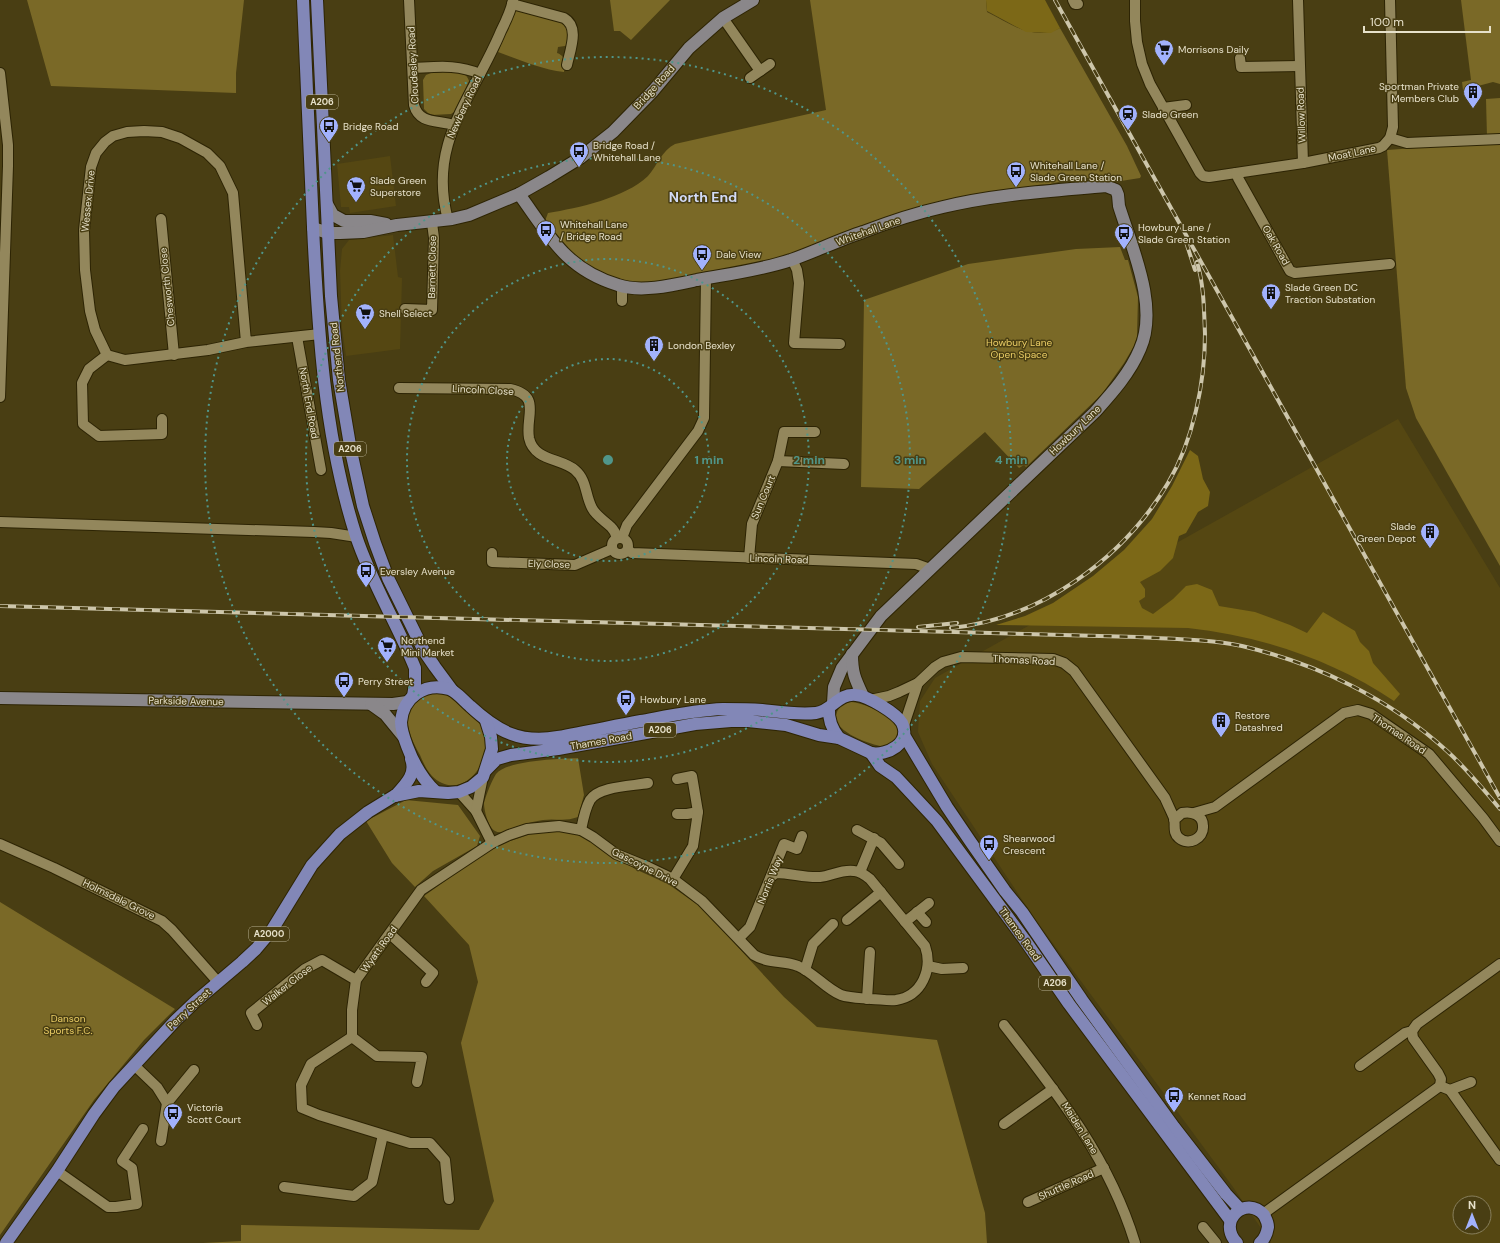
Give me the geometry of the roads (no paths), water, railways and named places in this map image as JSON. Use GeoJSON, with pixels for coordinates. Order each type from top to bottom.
{"type":"FeatureCollection","features":[{"type":"Feature","properties":{"kind":"main road","name":"Northend Road"},"geometry":{"type":"LineString","coordinates":[[303,0],[313,228],[320,334],[335,448],[352,522],[357,537],[369,568],[415,668],[415,684],[410,699]]}},
{"type":"Feature","properties":{"kind":"main road","name":"Northend Road"},"geometry":{"type":"LineString","coordinates":[[317,0],[334,338],[339,380],[352,458],[363,506],[375,543],[392,584],[424,651],[452,690]]}},
{"type":"Feature","properties":{"kind":"main road"},"geometry":{"type":"LineString","coordinates":[[436,792],[425,780],[410,752],[403,736],[401,723],[403,712],[410,699],[424,689],[435,687],[452,690]]}},
{"type":"Feature","properties":{"kind":"main road","name":"Thames Road"},"geometry":{"type":"LineString","coordinates":[[452,690],[486,721],[509,734],[537,740],[699,711],[741,709],[806,714],[821,712],[846,696],[854,694],[866,698],[898,718],[904,732],[947,807],[970,842],[1022,912],[1082,1000],[1174,1127],[1226,1194],[1240,1209]]}},
{"type":"Feature","properties":{"kind":"main road"},"geometry":{"type":"LineString","coordinates":[[831,706],[829,714],[832,726],[839,738]]}},
{"type":"Feature","properties":{"kind":"main road"},"geometry":{"type":"LineString","coordinates":[[484,773],[492,749],[491,737],[486,721]]}},
{"type":"Feature","properties":{"kind":"main road","name":"Thames Road"},"geometry":{"type":"LineString","coordinates":[[436,792],[459,792],[471,787],[497,759],[512,755],[558,749],[695,724],[737,721],[767,722],[786,725],[819,735],[839,738],[870,754],[880,766],[896,777],[937,821],[1074,1010],[1230,1220],[1230,1235],[1237,1243]]}},
{"type":"Feature","properties":{"kind":"main road"},"geometry":{"type":"LineString","coordinates":[[870,754],[889,752],[900,745],[904,732]]}},
{"type":"Feature","properties":{"kind":"main road","name":"Perry Street"},"geometry":{"type":"LineString","coordinates":[[6,1243],[57,1171],[94,1114],[134,1065],[181,1015],[242,962],[272,930],[312,865],[327,848],[353,823],[394,796],[406,785],[412,774],[413,763],[410,752]]}},
{"type":"Feature","properties":{"kind":"main road","name":"Perry Street"},"geometry":{"type":"LineString","coordinates":[[394,796],[411,792],[436,792]]}},
{"type":"Feature","properties":{"kind":"main road"},"geometry":{"type":"LineString","coordinates":[[1230,1220],[1240,1209],[1254,1208],[1263,1214],[1268,1225],[1267,1233],[1262,1242]]}},
{"type":"Feature","properties":{"kind":"street","name":"Cloudesley Road"},"geometry":{"type":"LineString","coordinates":[[409,0],[414,105],[416,112],[420,117],[427,120],[454,125]]}},
{"type":"Feature","properties":{"kind":"street","name":"Bridge Road"},"geometry":{"type":"LineString","coordinates":[[328,234],[363,232],[397,225],[448,220],[468,215],[519,194],[580,158],[613,132],[653,91],[690,48],[723,18],[753,0]]}},
{"type":"Feature","properties":{"kind":"street"},"geometry":{"type":"LineString","coordinates":[[1135,0],[1137,42],[1142,64],[1150,84],[1163,108],[1186,105]]}},
{"type":"Feature","properties":{"kind":"street","name":"Willow Road"},"geometry":{"type":"LineString","coordinates":[[1298,0],[1303,163]]}},
{"type":"Feature","properties":{"kind":"street"},"geometry":{"type":"LineString","coordinates":[[1390,0],[1393,127],[1390,138],[1407,143],[1500,139]]}},
{"type":"Feature","properties":{"kind":"street"},"geometry":{"type":"LineString","coordinates":[[513,2],[564,18],[569,21],[573,29],[573,34],[567,65]]}},
{"type":"Feature","properties":{"kind":"street","name":"Newbery Road"},"geometry":{"type":"LineString","coordinates":[[448,220],[443,202],[442,174],[448,142],[454,125],[494,49],[513,2]]}},
{"type":"Feature","properties":{"kind":"street"},"geometry":{"type":"LineString","coordinates":[[723,18],[760,71]]}},
{"type":"Feature","properties":{"kind":"street"},"geometry":{"type":"LineString","coordinates":[[750,78],[770,64]]}},
{"type":"Feature","properties":{"kind":"street"},"geometry":{"type":"LineString","coordinates":[[1241,67],[1299,66]]}},
{"type":"Feature","properties":{"kind":"street"},"geometry":{"type":"LineString","coordinates":[[413,68],[454,67],[468,69],[480,74]]}},
{"type":"Feature","properties":{"kind":"street"},"geometry":{"type":"LineString","coordinates":[[0,73],[8,144],[3,218],[0,397]]}},
{"type":"Feature","properties":{"kind":"street","name":"Moat Lane"},"geometry":{"type":"LineString","coordinates":[[1163,108],[1200,173],[1203,176],[1209,177],[1303,163],[1378,148],[1383,146],[1390,138]]}},
{"type":"Feature","properties":{"kind":"street","name":"Wessex Drive"},"geometry":{"type":"LineString","coordinates":[[107,355],[95,330],[90,311],[85,270],[84,230],[91,167],[96,153],[105,142],[113,136],[127,132],[162,132],[180,138],[207,153],[220,166],[233,193],[246,342]]}},
{"type":"Feature","properties":{"kind":"street","name":"Oak Road"},"geometry":{"type":"LineString","coordinates":[[1236,173],[1290,271],[1295,273],[1390,264]]}},
{"type":"Feature","properties":{"kind":"street","name":"Whitehall Lane"},"geometry":{"type":"LineString","coordinates":[[519,194],[559,250],[569,260],[595,277],[633,288],[667,286],[768,267],[862,232],[943,207],[973,200],[1106,186],[1116,190]]}},
{"type":"Feature","properties":{"kind":"street","name":"Howbury Lane"},"geometry":{"type":"LineString","coordinates":[[831,706],[834,687],[842,668],[881,616],[1095,412],[1117,387],[1141,348],[1146,329],[1146,303],[1144,287],[1119,206],[1118,194],[1116,190]]}},
{"type":"Feature","properties":{"kind":"street","name":"Bridge Road"},"geometry":{"type":"LineString","coordinates":[[327,204],[333,215],[344,221],[370,221],[397,225]]}},
{"type":"Feature","properties":{"kind":"street","name":"Chesworth Close"},"geometry":{"type":"LineString","coordinates":[[161,219],[174,355]]}},
{"type":"Feature","properties":{"kind":"street","name":"Barnett Close"},"geometry":{"type":"LineString","coordinates":[[405,309],[432,310],[434,238],[432,222]]}},
{"type":"Feature","properties":{"kind":"street"},"geometry":{"type":"LineString","coordinates":[[313,228],[328,234]]}},
{"type":"Feature","properties":{"kind":"street"},"geometry":{"type":"LineString","coordinates":[[792,259],[797,270],[799,284],[794,343],[840,344]]}},
{"type":"Feature","properties":{"kind":"street"},"geometry":{"type":"LineString","coordinates":[[612,549],[613,541],[620,538],[626,525],[698,430],[704,418],[706,278]]}},
{"type":"Feature","properties":{"kind":"street"},"geometry":{"type":"LineString","coordinates":[[622,286],[622,301]]}},
{"type":"Feature","properties":{"kind":"street"},"geometry":{"type":"LineString","coordinates":[[162,419],[162,434],[99,436],[83,424],[82,383],[89,369],[107,355],[125,360],[208,350],[246,342],[320,334]]}},
{"type":"Feature","properties":{"kind":"street","name":"North End Road"},"geometry":{"type":"LineString","coordinates":[[296,336],[321,470]]}},
{"type":"Feature","properties":{"kind":"street","name":"Lincoln Close"},"geometry":{"type":"LineString","coordinates":[[399,388],[510,389],[524,394],[530,402],[529,437],[532,445],[544,456],[574,469],[581,476],[586,485],[589,501],[593,510],[613,528],[620,538]]}},
{"type":"Feature","properties":{"kind":"street","name":"Sun Court"},"geometry":{"type":"LineString","coordinates":[[749,558],[752,524],[778,461],[784,432],[815,432]]}},
{"type":"Feature","properties":{"kind":"street"},"geometry":{"type":"LineString","coordinates":[[778,461],[844,464]]}},
{"type":"Feature","properties":{"kind":"street"},"geometry":{"type":"LineString","coordinates":[[0,522],[330,533],[357,537]]}},
{"type":"Feature","properties":{"kind":"street"},"geometry":{"type":"LineString","coordinates":[[330,533],[344,528],[352,522]]}},
{"type":"Feature","properties":{"kind":"street"},"geometry":{"type":"LineString","coordinates":[[620,538],[628,542],[628,550]]}},
{"type":"Feature","properties":{"kind":"street","name":"Lincoln Road"},"geometry":{"type":"LineString","coordinates":[[612,549],[618,554],[624,554],[628,550],[632,553],[916,564],[930,569]]}},
{"type":"Feature","properties":{"kind":"street","name":"Ely Close"},"geometry":{"type":"LineString","coordinates":[[492,552],[492,562],[575,565],[612,549]]}},
{"type":"Feature","properties":{"kind":"street"},"geometry":{"type":"LineString","coordinates":[[852,654],[852,671],[866,698]]}},
{"type":"Feature","properties":{"kind":"street","name":"Thomas Road"},"geometry":{"type":"LineString","coordinates":[[866,698],[889,696],[918,683],[935,667],[943,662],[961,657],[1053,659],[1064,663],[1074,671],[1165,798],[1174,820],[1174,832],[1180,840],[1196,840],[1202,832],[1203,827],[1215,807]]}},
{"type":"Feature","properties":{"kind":"street","name":"Thomas Road"},"geometry":{"type":"LineString","coordinates":[[904,732],[905,722],[918,683]]}},
{"type":"Feature","properties":{"kind":"street","name":"Parkside Avenue"},"geometry":{"type":"LineString","coordinates":[[0,698],[371,704],[393,704],[410,699]]}},
{"type":"Feature","properties":{"kind":"street"},"geometry":{"type":"LineString","coordinates":[[371,704],[385,714],[403,736]]}},
{"type":"Feature","properties":{"kind":"street","name":"Thomas Road"},"geometry":{"type":"LineString","coordinates":[[1174,820],[1178,816],[1215,807],[1344,713],[1358,710],[1371,714],[1429,754],[1478,812],[1500,841]]}},
{"type":"Feature","properties":{"kind":"street"},"geometry":{"type":"LineString","coordinates":[[476,811],[484,773]]}},
{"type":"Feature","properties":{"kind":"street"},"geometry":{"type":"LineString","coordinates":[[672,879],[693,846],[698,812],[692,776],[677,779]]}},
{"type":"Feature","properties":{"kind":"street"},"geometry":{"type":"LineString","coordinates":[[581,830],[588,805],[597,794],[606,790],[648,783]]}},
{"type":"Feature","properties":{"kind":"street"},"geometry":{"type":"LineString","coordinates":[[459,792],[476,811],[492,843]]}},
{"type":"Feature","properties":{"kind":"street","name":"Thomas Road"},"geometry":{"type":"LineString","coordinates":[[1165,798],[1201,820],[1203,827]]}},
{"type":"Feature","properties":{"kind":"street"},"geometry":{"type":"LineString","coordinates":[[677,814],[698,812]]}},
{"type":"Feature","properties":{"kind":"street","name":"Gascoyne Drive"},"geometry":{"type":"LineString","coordinates":[[492,843],[518,831],[536,827],[559,826],[581,830],[616,854],[672,879],[702,901],[739,938]]}},
{"type":"Feature","properties":{"kind":"street"},"geometry":{"type":"LineString","coordinates":[[857,830],[881,843],[899,864]]}},
{"type":"Feature","properties":{"kind":"street","name":"Norris Way"},"geometry":{"type":"LineString","coordinates":[[739,938],[750,927],[784,844],[797,849],[802,836]]}},
{"type":"Feature","properties":{"kind":"street"},"geometry":{"type":"LineString","coordinates":[[860,872],[874,838]]}},
{"type":"Feature","properties":{"kind":"street","name":"Wyatt Road"},"geometry":{"type":"LineString","coordinates":[[352,1037],[352,1010],[356,980],[421,890],[492,843]]}},
{"type":"Feature","properties":{"kind":"street","name":"Holmsdale Grove"},"geometry":{"type":"LineString","coordinates":[[0,844],[54,868],[162,921],[172,930],[218,982]]}},
{"type":"Feature","properties":{"kind":"street"},"geometry":{"type":"LineString","coordinates":[[739,938],[754,955],[762,960],[791,964],[804,970],[827,987],[842,995],[850,997],[894,1000],[910,994],[922,982],[928,966],[925,946],[870,879],[860,872],[850,870],[820,877],[807,877],[776,872],[772,876]]}},
{"type":"Feature","properties":{"kind":"street"},"geometry":{"type":"LineString","coordinates":[[847,920],[881,892]]}},
{"type":"Feature","properties":{"kind":"street"},"geometry":{"type":"LineString","coordinates":[[905,922],[929,903]]}},
{"type":"Feature","properties":{"kind":"street"},"geometry":{"type":"LineString","coordinates":[[917,912],[926,922]]}},
{"type":"Feature","properties":{"kind":"street"},"geometry":{"type":"LineString","coordinates":[[804,970],[813,944],[832,924]]}},
{"type":"Feature","properties":{"kind":"street"},"geometry":{"type":"LineString","coordinates":[[390,934],[433,973],[426,982]]}},
{"type":"Feature","properties":{"kind":"street"},"geometry":{"type":"LineString","coordinates":[[867,999],[870,952]]}},
{"type":"Feature","properties":{"kind":"street","name":"Walker Close"},"geometry":{"type":"LineString","coordinates":[[257,1024],[251,1013],[305,969],[322,960],[356,980]]}},
{"type":"Feature","properties":{"kind":"street"},"geometry":{"type":"LineString","coordinates":[[1360,1066],[1412,1030],[1417,1024],[1500,964]]}},
{"type":"Feature","properties":{"kind":"street"},"geometry":{"type":"LineString","coordinates":[[928,966],[942,969],[963,968]]}},
{"type":"Feature","properties":{"kind":"street","name":"Maiden Lane"},"geometry":{"type":"LineString","coordinates":[[1004,1025],[1075,1118],[1104,1168],[1126,1216],[1134,1243]]}},
{"type":"Feature","properties":{"kind":"street"},"geometry":{"type":"LineString","coordinates":[[1263,1214],[1440,1086],[1441,1079],[1438,1073],[1413,1038],[1412,1030]]}},
{"type":"Feature","properties":{"kind":"street"},"geometry":{"type":"LineString","coordinates":[[417,1082],[422,1057],[377,1056],[352,1037],[311,1064],[301,1085],[302,1108],[319,1115],[410,1143],[430,1143],[445,1160],[449,1199]]}},
{"type":"Feature","properties":{"kind":"street"},"geometry":{"type":"LineString","coordinates":[[134,1065],[157,1087],[167,1103]]}},
{"type":"Feature","properties":{"kind":"street"},"geometry":{"type":"LineString","coordinates":[[161,1141],[167,1103],[194,1070]]}},
{"type":"Feature","properties":{"kind":"street"},"geometry":{"type":"LineString","coordinates":[[1450,1090],[1471,1082]]}},
{"type":"Feature","properties":{"kind":"street"},"geometry":{"type":"LineString","coordinates":[[1440,1086],[1450,1090],[1500,1160]]}},
{"type":"Feature","properties":{"kind":"street"},"geometry":{"type":"LineString","coordinates":[[1004,1124],[1053,1088]]}},
{"type":"Feature","properties":{"kind":"street"},"geometry":{"type":"LineString","coordinates":[[57,1171],[108,1207],[137,1204],[132,1168],[122,1161],[142,1129]]}},
{"type":"Feature","properties":{"kind":"street"},"geometry":{"type":"LineString","coordinates":[[284,1187],[354,1196],[372,1182],[382,1135]]}},
{"type":"Feature","properties":{"kind":"street","name":"Shuttle Road"},"geometry":{"type":"LineString","coordinates":[[1028,1202],[1104,1168]]}},
{"type":"Feature","properties":{"kind":"street"},"geometry":{"type":"LineString","coordinates":[[1203,1227],[1216,1243]]}},
{"type":"Feature","properties":{"kind":"railway"},"geometry":{"type":"LineString","coordinates":[[1055,0],[1500,798]]}},
{"type":"Feature","properties":{"kind":"railway"},"geometry":{"type":"LineString","coordinates":[[1186,242],[1195,270]]}},
{"type":"Feature","properties":{"kind":"railway"},"geometry":{"type":"LineString","coordinates":[[951,628],[984,622],[1016,612],[1047,598],[1076,581],[1103,560],[1128,536],[1149,511],[1168,483],[1177,467],[1191,430],[1203,372],[1205,334],[1204,307],[1197,262]]}},
{"type":"Feature","properties":{"kind":"railway"},"geometry":{"type":"LineString","coordinates":[[0,606],[1137,637],[1216,642],[1242,646],[1298,663],[1325,673],[1377,700],[1402,715],[1447,751],[1468,772],[1500,809]]}},
{"type":"Feature","properties":{"kind":"railway"},"geometry":{"type":"LineString","coordinates":[[918,627],[957,623]]}},
{"type":"Feature","properties":{"kind":"place","name":"Morrisons Daily"},"geometry":{"type":"Point","coordinates":[1164,66]}},
{"type":"Feature","properties":{"kind":"place","name":"Sportman Private Members Club"},"geometry":{"type":"Point","coordinates":[1473,109]}},
{"type":"Feature","properties":{"kind":"place","name":"Slade Green"},"geometry":{"type":"Point","coordinates":[1128,131]}},
{"type":"Feature","properties":{"kind":"place","name":"Bridge Road"},"geometry":{"type":"Point","coordinates":[329,143]}},
{"type":"Feature","properties":{"kind":"place","name":"Bridge Road / Whitehall Lane"},"geometry":{"type":"Point","coordinates":[579,168]}},
{"type":"Feature","properties":{"kind":"place","name":"Whitehall Lane / Slade Green Station"},"geometry":{"type":"Point","coordinates":[1016,188]}},
{"type":"Feature","properties":{"kind":"place","name":"Slade Green Superstore"},"geometry":{"type":"Point","coordinates":[356,203]}},
{"type":"Feature","properties":{"kind":"place","name":"Whitehall Lane / Bridge Road"},"geometry":{"type":"Point","coordinates":[546,247]}},
{"type":"Feature","properties":{"kind":"place","name":"Howbury Lane / Slade Green Station"},"geometry":{"type":"Point","coordinates":[1124,250]}},
{"type":"Feature","properties":{"kind":"place","name":"Dale View"},"geometry":{"type":"Point","coordinates":[702,271]}},
{"type":"Feature","properties":{"kind":"place","name":"Slade Green DC Traction Substation"},"geometry":{"type":"Point","coordinates":[1271,310]}},
{"type":"Feature","properties":{"kind":"place","name":"Shell Select"},"geometry":{"type":"Point","coordinates":[365,330]}},
{"type":"Feature","properties":{"kind":"place","name":"London Bexley"},"geometry":{"type":"Point","coordinates":[654,362]}},
{"type":"Feature","properties":{"kind":"place","name":"Slade Green Depot"},"geometry":{"type":"Point","coordinates":[1430,549]}},
{"type":"Feature","properties":{"kind":"place","name":"Eversley Avenue"},"geometry":{"type":"Point","coordinates":[366,588]}},
{"type":"Feature","properties":{"kind":"place","name":"Northend Mini Market"},"geometry":{"type":"Point","coordinates":[387,663]}},
{"type":"Feature","properties":{"kind":"place","name":"Perry Street"},"geometry":{"type":"Point","coordinates":[344,698]}},
{"type":"Feature","properties":{"kind":"place","name":"Howbury Lane"},"geometry":{"type":"Point","coordinates":[626,716]}},
{"type":"Feature","properties":{"kind":"place","name":"Restore Datashred"},"geometry":{"type":"Point","coordinates":[1221,738]}},
{"type":"Feature","properties":{"kind":"place","name":"Shearwood Crescent"},"geometry":{"type":"Point","coordinates":[989,861]}},
{"type":"Feature","properties":{"kind":"place","name":"Kennet Road"},"geometry":{"type":"Point","coordinates":[1174,1113]}},
{"type":"Feature","properties":{"kind":"place","name":"Victoria Scott Court"},"geometry":{"type":"Point","coordinates":[173,1130]}},
{"type":"Feature","properties":{"kind":"district","name":"North End"},"geometry":{"type":"Point","coordinates":[703,197]}},
{"type":"Feature","properties":{"kind":"park label","name":"Howbury Lane Open Space"},"geometry":{"type":"Point","coordinates":[1019,348]}},
{"type":"Feature","properties":{"kind":"park label","name":"Danson Sports F.C."},"geometry":{"type":"Point","coordinates":[68,1024]}}]}
